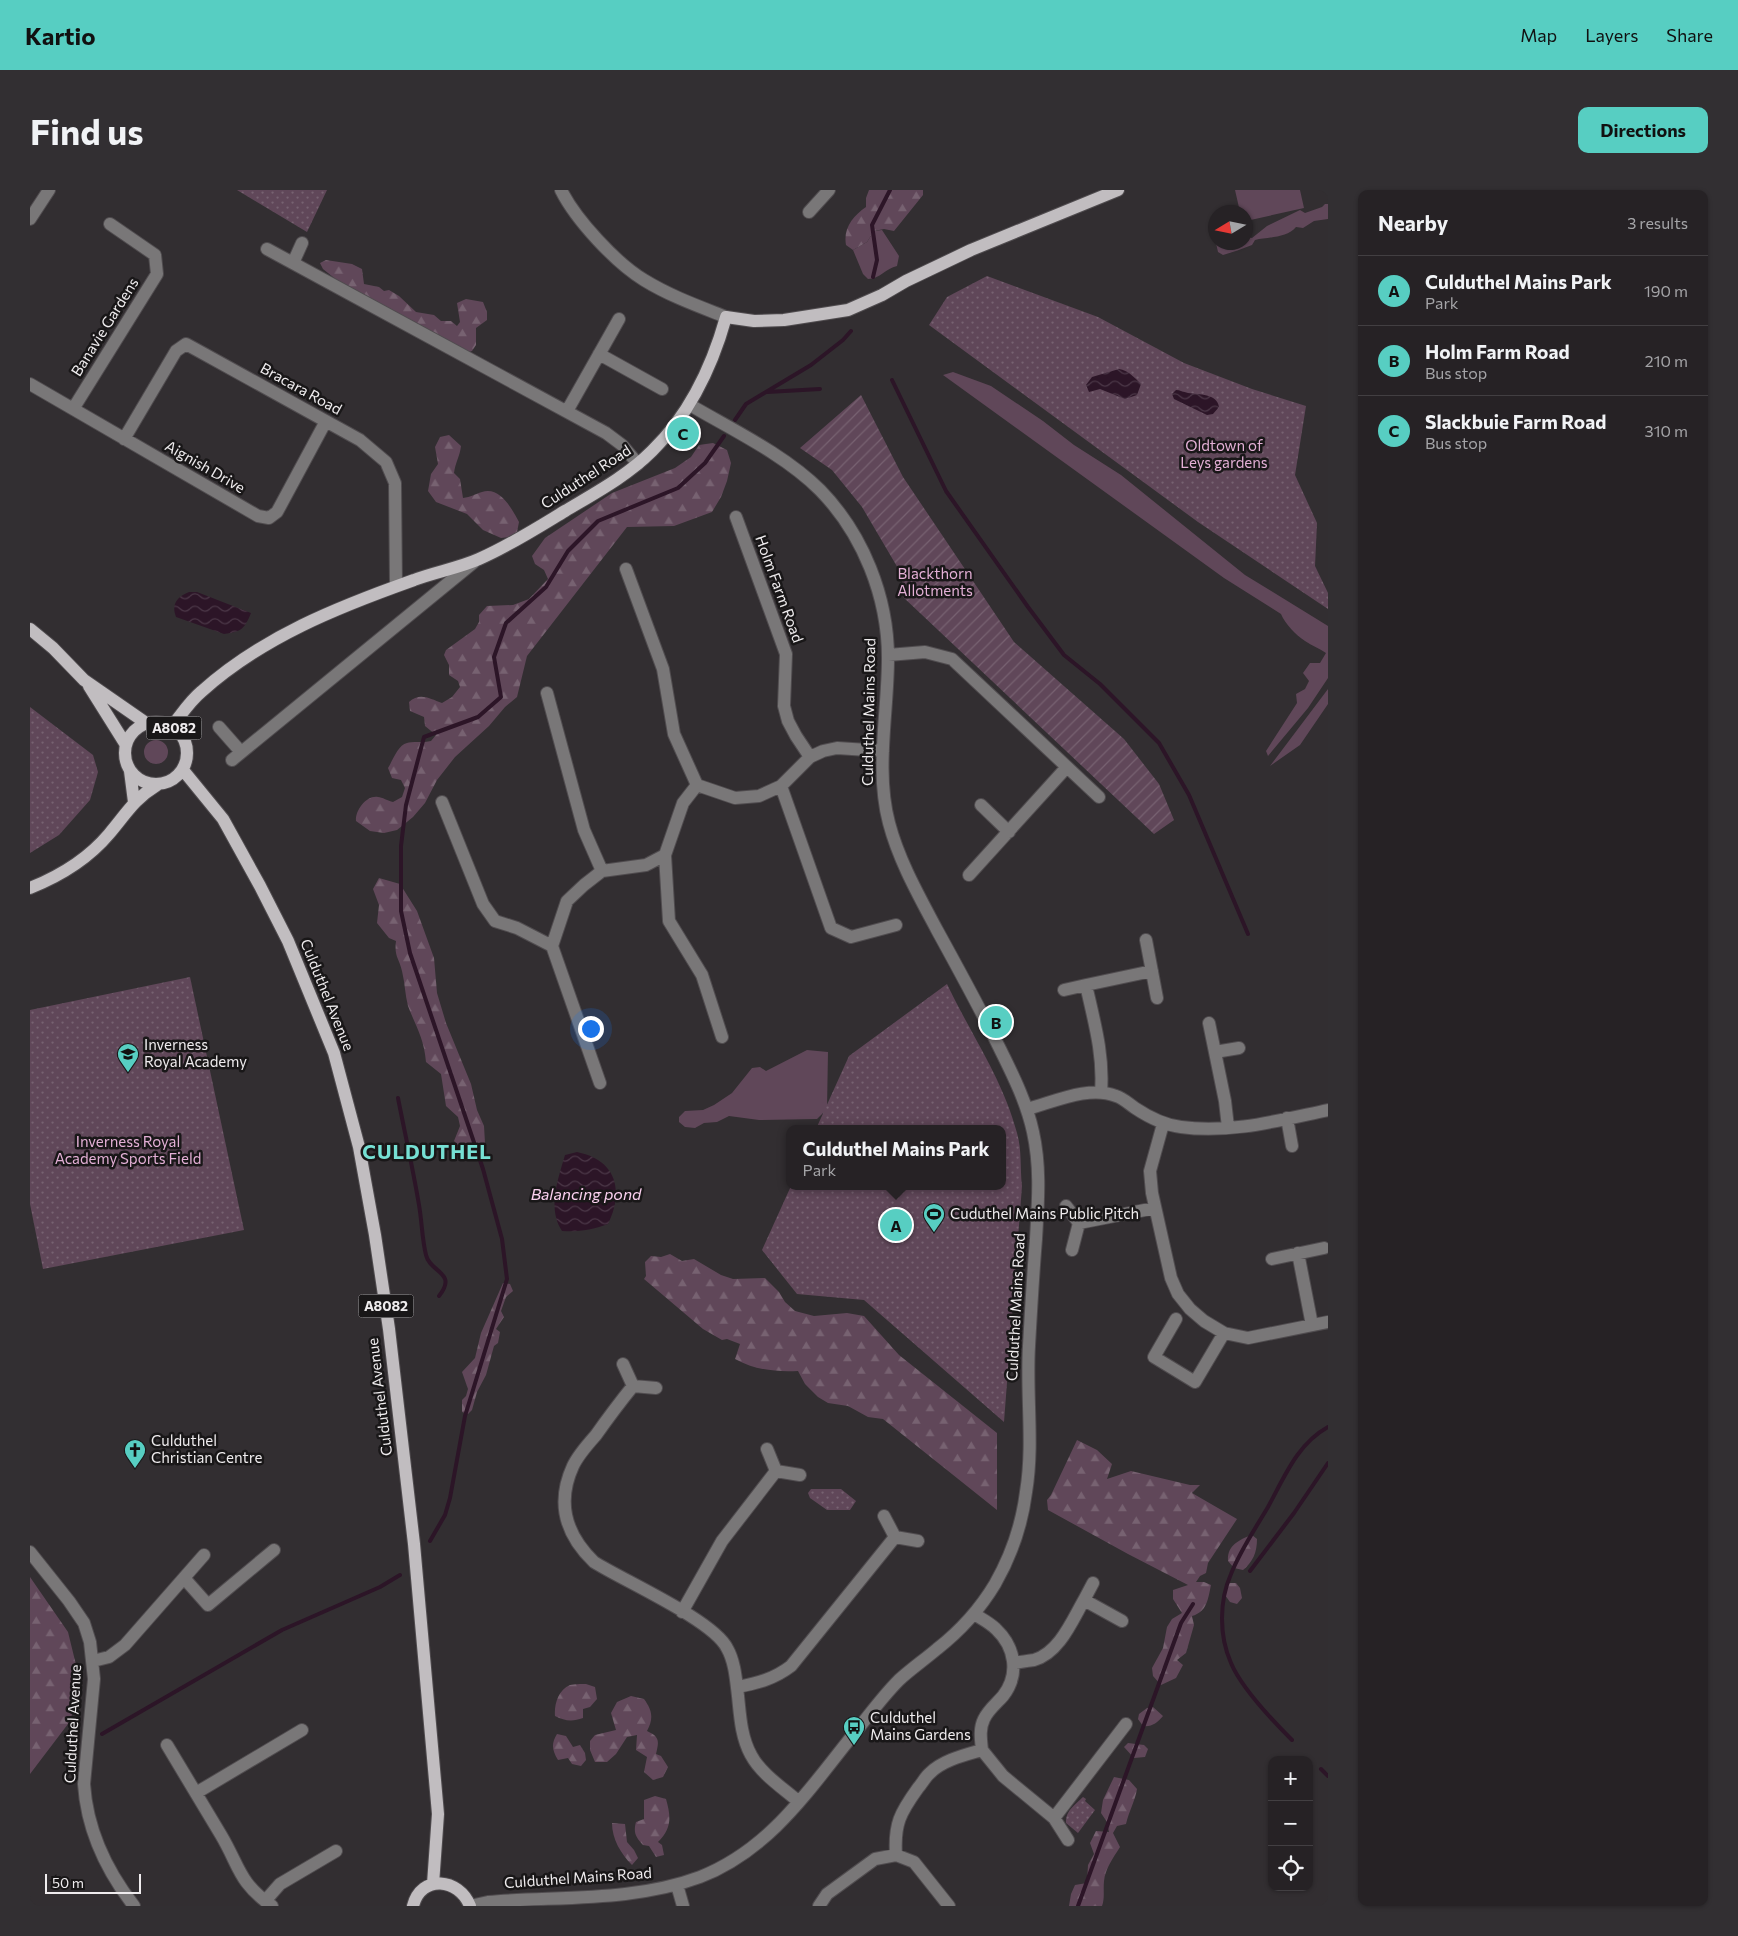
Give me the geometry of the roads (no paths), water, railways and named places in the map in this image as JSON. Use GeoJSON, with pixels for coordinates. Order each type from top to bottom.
{"type":"FeatureCollection","features":[{"type":"Feature","properties":{"kind":"main road"},"geometry":{"type":"LineString","coordinates":[[726,317],[754,321],[784,320],[848,310],[971,250],[1118,190]]}},
{"type":"Feature","properties":{"kind":"main road","name":"Culduthel Road"},"geometry":{"type":"LineString","coordinates":[[172,726],[200,693],[232,666],[268,642],[321,616],[396,586],[478,560],[519,539],[614,482],[638,464],[665,438],[690,405],[715,355],[726,317]]}},
{"type":"Feature","properties":{"kind":"main road","name":"A8082"},"geometry":{"type":"LineString","coordinates":[[30,629],[53,648],[84,680],[146,723]]}},
{"type":"Feature","properties":{"kind":"main road","name":"A8082"},"geometry":{"type":"LineString","coordinates":[[84,680],[126,745]]}},
{"type":"Feature","properties":{"kind":"main road","name":"A8082"},"geometry":{"type":"LineString","coordinates":[[130,772],[126,761],[126,745],[132,733],[146,723],[163,722],[172,726],[180,733],[187,747],[186,763],[183,770]]}},
{"type":"Feature","properties":{"kind":"main road"},"geometry":{"type":"LineString","coordinates":[[30,888],[78,863],[109,834],[134,802],[158,785],[172,780],[183,770]]}},
{"type":"Feature","properties":{"kind":"main road","name":"Culduthel Avenue"},"geometry":{"type":"LineString","coordinates":[[183,770],[223,819],[288,941],[334,1053],[359,1147],[389,1329],[414,1544],[438,1814],[434,1884]]}},
{"type":"Feature","properties":{"kind":"main road"},"geometry":{"type":"LineString","coordinates":[[130,772],[144,782],[158,785]]}},
{"type":"Feature","properties":{"kind":"main road"},"geometry":{"type":"LineString","coordinates":[[130,772],[134,802]]}},
{"type":"Feature","properties":{"kind":"main road"},"geometry":{"type":"LineString","coordinates":[[413,1906],[418,1895],[425,1888],[443,1883],[452,1885],[460,1890],[470,1906]]}},
{"type":"Feature","properties":{"kind":"street"},"geometry":{"type":"LineString","coordinates":[[30,219],[35,200],[49,190]]}},
{"type":"Feature","properties":{"kind":"street"},"geometry":{"type":"LineString","coordinates":[[561,190],[591,233],[643,280],[693,304],[726,317]]}},
{"type":"Feature","properties":{"kind":"street"},"geometry":{"type":"LineString","coordinates":[[809,212],[824,192]]}},
{"type":"Feature","properties":{"kind":"street","name":"Banavie Gardens"},"geometry":{"type":"LineString","coordinates":[[73,409],[158,274],[155,255],[110,224]]}},
{"type":"Feature","properties":{"kind":"street"},"geometry":{"type":"LineString","coordinates":[[293,263],[302,243]]}},
{"type":"Feature","properties":{"kind":"street"},"geometry":{"type":"LineString","coordinates":[[267,249],[606,433],[622,446],[638,464]]}},
{"type":"Feature","properties":{"kind":"street"},"geometry":{"type":"LineString","coordinates":[[567,411],[619,319]]}},
{"type":"Feature","properties":{"kind":"street","name":"Bracara Road"},"geometry":{"type":"LineString","coordinates":[[124,439],[176,351],[186,344],[360,440],[386,462],[395,484],[396,586]]}},
{"type":"Feature","properties":{"kind":"street"},"geometry":{"type":"LineString","coordinates":[[599,354],[662,389]]}},
{"type":"Feature","properties":{"kind":"street","name":"Aignish Drive"},"geometry":{"type":"LineString","coordinates":[[30,384],[258,516],[269,518],[277,512],[326,421]]}},
{"type":"Feature","properties":{"kind":"street","name":"Culduthel Mains Road"},"geometry":{"type":"LineString","coordinates":[[470,1906],[506,1900],[615,1895],[650,1891],[704,1875],[733,1861],[765,1838],[799,1802],[897,1682],[953,1635],[974,1614],[996,1583],[1020,1526],[1029,1468],[1028,1352],[1039,1182],[1035,1139],[1027,1109],[989,1026],[923,905],[901,859],[889,823],[883,788],[888,655],[885,622],[878,591],[857,541],[818,488],[791,466],[759,445],[690,405]]}},
{"type":"Feature","properties":{"kind":"street","name":"Holm Farm Road"},"geometry":{"type":"LineString","coordinates":[[736,517],[786,654],[784,706],[788,721],[810,757]]}},
{"type":"Feature","properties":{"kind":"street","name":"Culduthel Road"},"geometry":{"type":"LineString","coordinates":[[219,726],[236,756],[478,560]]}},
{"type":"Feature","properties":{"kind":"street"},"geometry":{"type":"LineString","coordinates":[[626,570],[663,670],[674,734],[697,785],[735,798],[759,796],[781,786],[810,757],[823,751],[837,748],[883,751]]}},
{"type":"Feature","properties":{"kind":"street"},"geometry":{"type":"LineString","coordinates":[[888,655],[925,652],[952,659],[1066,768],[1100,797]]}},
{"type":"Feature","properties":{"kind":"street"},"geometry":{"type":"LineString","coordinates":[[547,693],[584,830],[602,871]]}},
{"type":"Feature","properties":{"kind":"street"},"geometry":{"type":"LineString","coordinates":[[969,876],[1066,768]]}},
{"type":"Feature","properties":{"kind":"street"},"geometry":{"type":"LineString","coordinates":[[697,785],[683,803],[664,855],[668,922],[702,975],[722,1037]]}},
{"type":"Feature","properties":{"kind":"street"},"geometry":{"type":"LineString","coordinates":[[781,786],[831,928],[851,937],[896,925]]}},
{"type":"Feature","properties":{"kind":"street"},"geometry":{"type":"LineString","coordinates":[[442,802],[483,904],[495,921],[517,928],[552,946]]}},
{"type":"Feature","properties":{"kind":"street"},"geometry":{"type":"LineString","coordinates":[[981,805],[1009,832]]}},
{"type":"Feature","properties":{"kind":"street"},"geometry":{"type":"LineString","coordinates":[[600,1082],[552,946],[567,901],[602,871],[646,865],[664,855]]}},
{"type":"Feature","properties":{"kind":"street"},"geometry":{"type":"LineString","coordinates":[[1146,940],[1158,998]]}},
{"type":"Feature","properties":{"kind":"street"},"geometry":{"type":"LineString","coordinates":[[1064,990],[1152,972]]}},
{"type":"Feature","properties":{"kind":"street"},"geometry":{"type":"LineString","coordinates":[[1086,985],[1100,1048],[1101,1092]]}},
{"type":"Feature","properties":{"kind":"street"},"geometry":{"type":"LineString","coordinates":[[1209,1023],[1228,1127]]}},
{"type":"Feature","properties":{"kind":"street"},"geometry":{"type":"LineString","coordinates":[[1215,1052],[1239,1048]]}},
{"type":"Feature","properties":{"kind":"street"},"geometry":{"type":"LineString","coordinates":[[1027,1109],[1082,1094],[1101,1092],[1118,1096],[1143,1114],[1163,1124],[1197,1129],[1228,1127],[1328,1110]]}},
{"type":"Feature","properties":{"kind":"street"},"geometry":{"type":"LineString","coordinates":[[1286,1118],[1292,1146]]}},
{"type":"Feature","properties":{"kind":"street"},"geometry":{"type":"LineString","coordinates":[[1163,1124],[1150,1171],[1155,1208],[1166,1262],[1178,1294],[1190,1309],[1204,1321],[1224,1333],[1248,1338],[1328,1322]]}},
{"type":"Feature","properties":{"kind":"street"},"geometry":{"type":"LineString","coordinates":[[1066,1206],[1079,1223]]}},
{"type":"Feature","properties":{"kind":"street"},"geometry":{"type":"LineString","coordinates":[[1079,1223],[1155,1208]]}},
{"type":"Feature","properties":{"kind":"street"},"geometry":{"type":"LineString","coordinates":[[1072,1250],[1079,1223]]}},
{"type":"Feature","properties":{"kind":"street"},"geometry":{"type":"LineString","coordinates":[[1272,1259],[1324,1248]]}},
{"type":"Feature","properties":{"kind":"street"},"geometry":{"type":"LineString","coordinates":[[1298,1253],[1312,1325]]}},
{"type":"Feature","properties":{"kind":"street"},"geometry":{"type":"LineString","coordinates":[[1176,1319],[1154,1357],[1195,1382],[1224,1333]]}},
{"type":"Feature","properties":{"kind":"street"},"geometry":{"type":"LineString","coordinates":[[624,1364],[632,1386]]}},
{"type":"Feature","properties":{"kind":"street"},"geometry":{"type":"LineString","coordinates":[[632,1386],[656,1388]]}},
{"type":"Feature","properties":{"kind":"street"},"geometry":{"type":"LineString","coordinates":[[632,1386],[574,1464],[565,1486],[564,1503],[573,1537],[594,1562],[715,1633],[727,1647],[733,1664],[742,1727],[751,1755],[767,1775],[799,1802]]}},
{"type":"Feature","properties":{"kind":"street"},"geometry":{"type":"LineString","coordinates":[[767,1449],[776,1471]]}},
{"type":"Feature","properties":{"kind":"street"},"geometry":{"type":"LineString","coordinates":[[682,1612],[722,1541],[776,1471]]}},
{"type":"Feature","properties":{"kind":"street"},"geometry":{"type":"LineString","coordinates":[[776,1471],[800,1475]]}},
{"type":"Feature","properties":{"kind":"street"},"geometry":{"type":"LineString","coordinates":[[884,1516],[894,1538]]}},
{"type":"Feature","properties":{"kind":"street"},"geometry":{"type":"LineString","coordinates":[[737,1686],[763,1682],[779,1675],[792,1666],[894,1538]]}},
{"type":"Feature","properties":{"kind":"street"},"geometry":{"type":"LineString","coordinates":[[894,1538],[918,1541]]}},
{"type":"Feature","properties":{"kind":"street"},"geometry":{"type":"LineString","coordinates":[[184,1578],[208,1605],[274,1550]]}},
{"type":"Feature","properties":{"kind":"street","name":"Culduthel Avenue"},"geometry":{"type":"LineString","coordinates":[[30,1552],[53,1579],[84,1623],[90,1642],[93,1661],[92,1703],[84,1784],[85,1798],[89,1818],[102,1855],[112,1875],[134,1906]]}},
{"type":"Feature","properties":{"kind":"street"},"geometry":{"type":"LineString","coordinates":[[93,1661],[108,1657],[125,1645],[204,1555]]}},
{"type":"Feature","properties":{"kind":"street"},"geometry":{"type":"LineString","coordinates":[[1014,1663],[1035,1659],[1049,1652],[1059,1641],[1093,1583]]}},
{"type":"Feature","properties":{"kind":"street"},"geometry":{"type":"LineString","coordinates":[[1084,1600],[1122,1621]]}},
{"type":"Feature","properties":{"kind":"street"},"geometry":{"type":"LineString","coordinates":[[974,1614],[996,1629],[1010,1647],[1014,1663],[1012,1679],[1004,1694],[984,1719],[980,1735],[982,1750],[1003,1776],[1054,1818],[1068,1840]]}},
{"type":"Feature","properties":{"kind":"street"},"geometry":{"type":"LineString","coordinates":[[1054,1818],[1126,1724]]}},
{"type":"Feature","properties":{"kind":"street"},"geometry":{"type":"LineString","coordinates":[[196,1793],[302,1730]]}},
{"type":"Feature","properties":{"kind":"street"},"geometry":{"type":"LineString","coordinates":[[167,1745],[227,1846],[242,1879],[268,1904],[280,1884],[336,1851]]}},
{"type":"Feature","properties":{"kind":"street"},"geometry":{"type":"LineString","coordinates":[[896,1855],[895,1836],[898,1822],[905,1807],[930,1772],[954,1759],[982,1750]]}},
{"type":"Feature","properties":{"kind":"street"},"geometry":{"type":"LineString","coordinates":[[819,1906],[827,1894],[875,1859],[896,1855],[914,1862],[949,1906]]}},
{"type":"Feature","properties":{"kind":"street"},"geometry":{"type":"LineString","coordinates":[[677,1884],[683,1906]]}},
{"type":"Feature","properties":{"kind":"water"},"geometry":{"type":"Polygon","coordinates":[[[1119,369],[1134,377],[1141,384],[1137,395],[1125,399],[1100,389],[1089,392],[1086,385],[1092,377],[1119,369]]]}},
{"type":"Feature","properties":{"kind":"water"},"geometry":{"type":"Polygon","coordinates":[[[1176,390],[1211,397],[1218,402],[1219,407],[1213,414],[1207,415],[1174,399],[1172,394],[1176,390]]]}},
{"type":"Feature","properties":{"kind":"water"},"geometry":{"type":"Polygon","coordinates":[[[189,592],[197,592],[251,613],[242,628],[235,632],[224,634],[176,617],[174,608],[176,602],[181,596],[189,592]]]}},
{"type":"Feature","properties":{"kind":"water","name":"Balancing pond"},"geometry":{"type":"Polygon","coordinates":[[[577,1152],[601,1162],[609,1170],[614,1179],[616,1200],[608,1224],[585,1230],[562,1231],[555,1213],[555,1194],[565,1155],[577,1152]]]}},
{"type":"Feature","properties":{"kind":"waterway"},"geometry":{"type":"LineString","coordinates":[[873,277],[877,260],[872,225],[890,190]]}},
{"type":"Feature","properties":{"kind":"waterway"},"geometry":{"type":"LineString","coordinates":[[735,420],[746,404],[811,365],[843,340],[851,331]]}},
{"type":"Feature","properties":{"kind":"waterway"},"geometry":{"type":"LineString","coordinates":[[892,380],[946,491],[1028,607],[1064,655],[1100,684],[1159,743],[1189,795],[1248,934]]}},
{"type":"Feature","properties":{"kind":"waterway"},"geometry":{"type":"LineString","coordinates":[[767,392],[820,389]]}},
{"type":"Feature","properties":{"kind":"waterway"},"geometry":{"type":"LineString","coordinates":[[430,1541],[445,1515],[450,1498],[465,1416],[507,1279],[502,1239],[483,1169],[410,953],[401,911],[401,846],[406,805],[424,737],[478,717],[501,697],[494,657],[506,623],[546,587],[568,551],[598,521],[678,488],[705,463],[724,436]]}},
{"type":"Feature","properties":{"kind":"waterway"},"geometry":{"type":"LineString","coordinates":[[398,1098],[417,1192],[426,1255],[428,1261],[441,1273],[446,1282],[439,1296]]}},
{"type":"Feature","properties":{"kind":"waterway"},"geometry":{"type":"LineString","coordinates":[[1292,1740],[1258,1703],[1242,1682],[1231,1663],[1224,1642],[1222,1618],[1224,1596],[1235,1565],[1292,1463],[1308,1443],[1328,1427]]}},
{"type":"Feature","properties":{"kind":"waterway"},"geometry":{"type":"LineString","coordinates":[[1250,1571],[1294,1513],[1328,1463]]}},
{"type":"Feature","properties":{"kind":"waterway"},"geometry":{"type":"LineString","coordinates":[[102,1734],[282,1630],[380,1587],[400,1575]]}},
{"type":"Feature","properties":{"kind":"waterway"},"geometry":{"type":"LineString","coordinates":[[1078,1906],[1181,1623],[1193,1604]]}},
{"type":"Feature","properties":{"kind":"waterway"},"geometry":{"type":"LineString","coordinates":[[1321,1769],[1328,1776]]}},
{"type":"Feature","properties":{"kind":"place","name":"Slackbuie Farm Road"},"geometry":{"type":"Point","coordinates":[683,433]}},
{"type":"Feature","properties":{"kind":"place","name":"Holm Farm Road"},"geometry":{"type":"Point","coordinates":[996,1022]}},
{"type":"Feature","properties":{"kind":"place","name":"Inverness Royal Academy"},"geometry":{"type":"Point","coordinates":[128,1073]}},
{"type":"Feature","properties":{"kind":"place","name":"Culduthel Mains Park"},"geometry":{"type":"Point","coordinates":[896,1225]}},
{"type":"Feature","properties":{"kind":"place","name":"Cuduthel Mains Public Pitch"},"geometry":{"type":"Point","coordinates":[934,1233]}},
{"type":"Feature","properties":{"kind":"place","name":"Culduthel Christian Centre"},"geometry":{"type":"Point","coordinates":[135,1469]}},
{"type":"Feature","properties":{"kind":"place","name":"Culduthel Mains Gardens"},"geometry":{"type":"Point","coordinates":[854,1746]}},
{"type":"Feature","properties":{"kind":"district","name":"CULDUTHEL"},"geometry":{"type":"Point","coordinates":[427,1152]}},
{"type":"Feature","properties":{"kind":"park label","name":"Oldtown of Leys gardens"},"geometry":{"type":"Point","coordinates":[1224,454]}},
{"type":"Feature","properties":{"kind":"park label","name":"Blackthorn Allotments"},"geometry":{"type":"Point","coordinates":[935,582]}},
{"type":"Feature","properties":{"kind":"park label","name":"Inverness Royal Academy Sports Field"},"geometry":{"type":"Point","coordinates":[128,1150]}}]}
